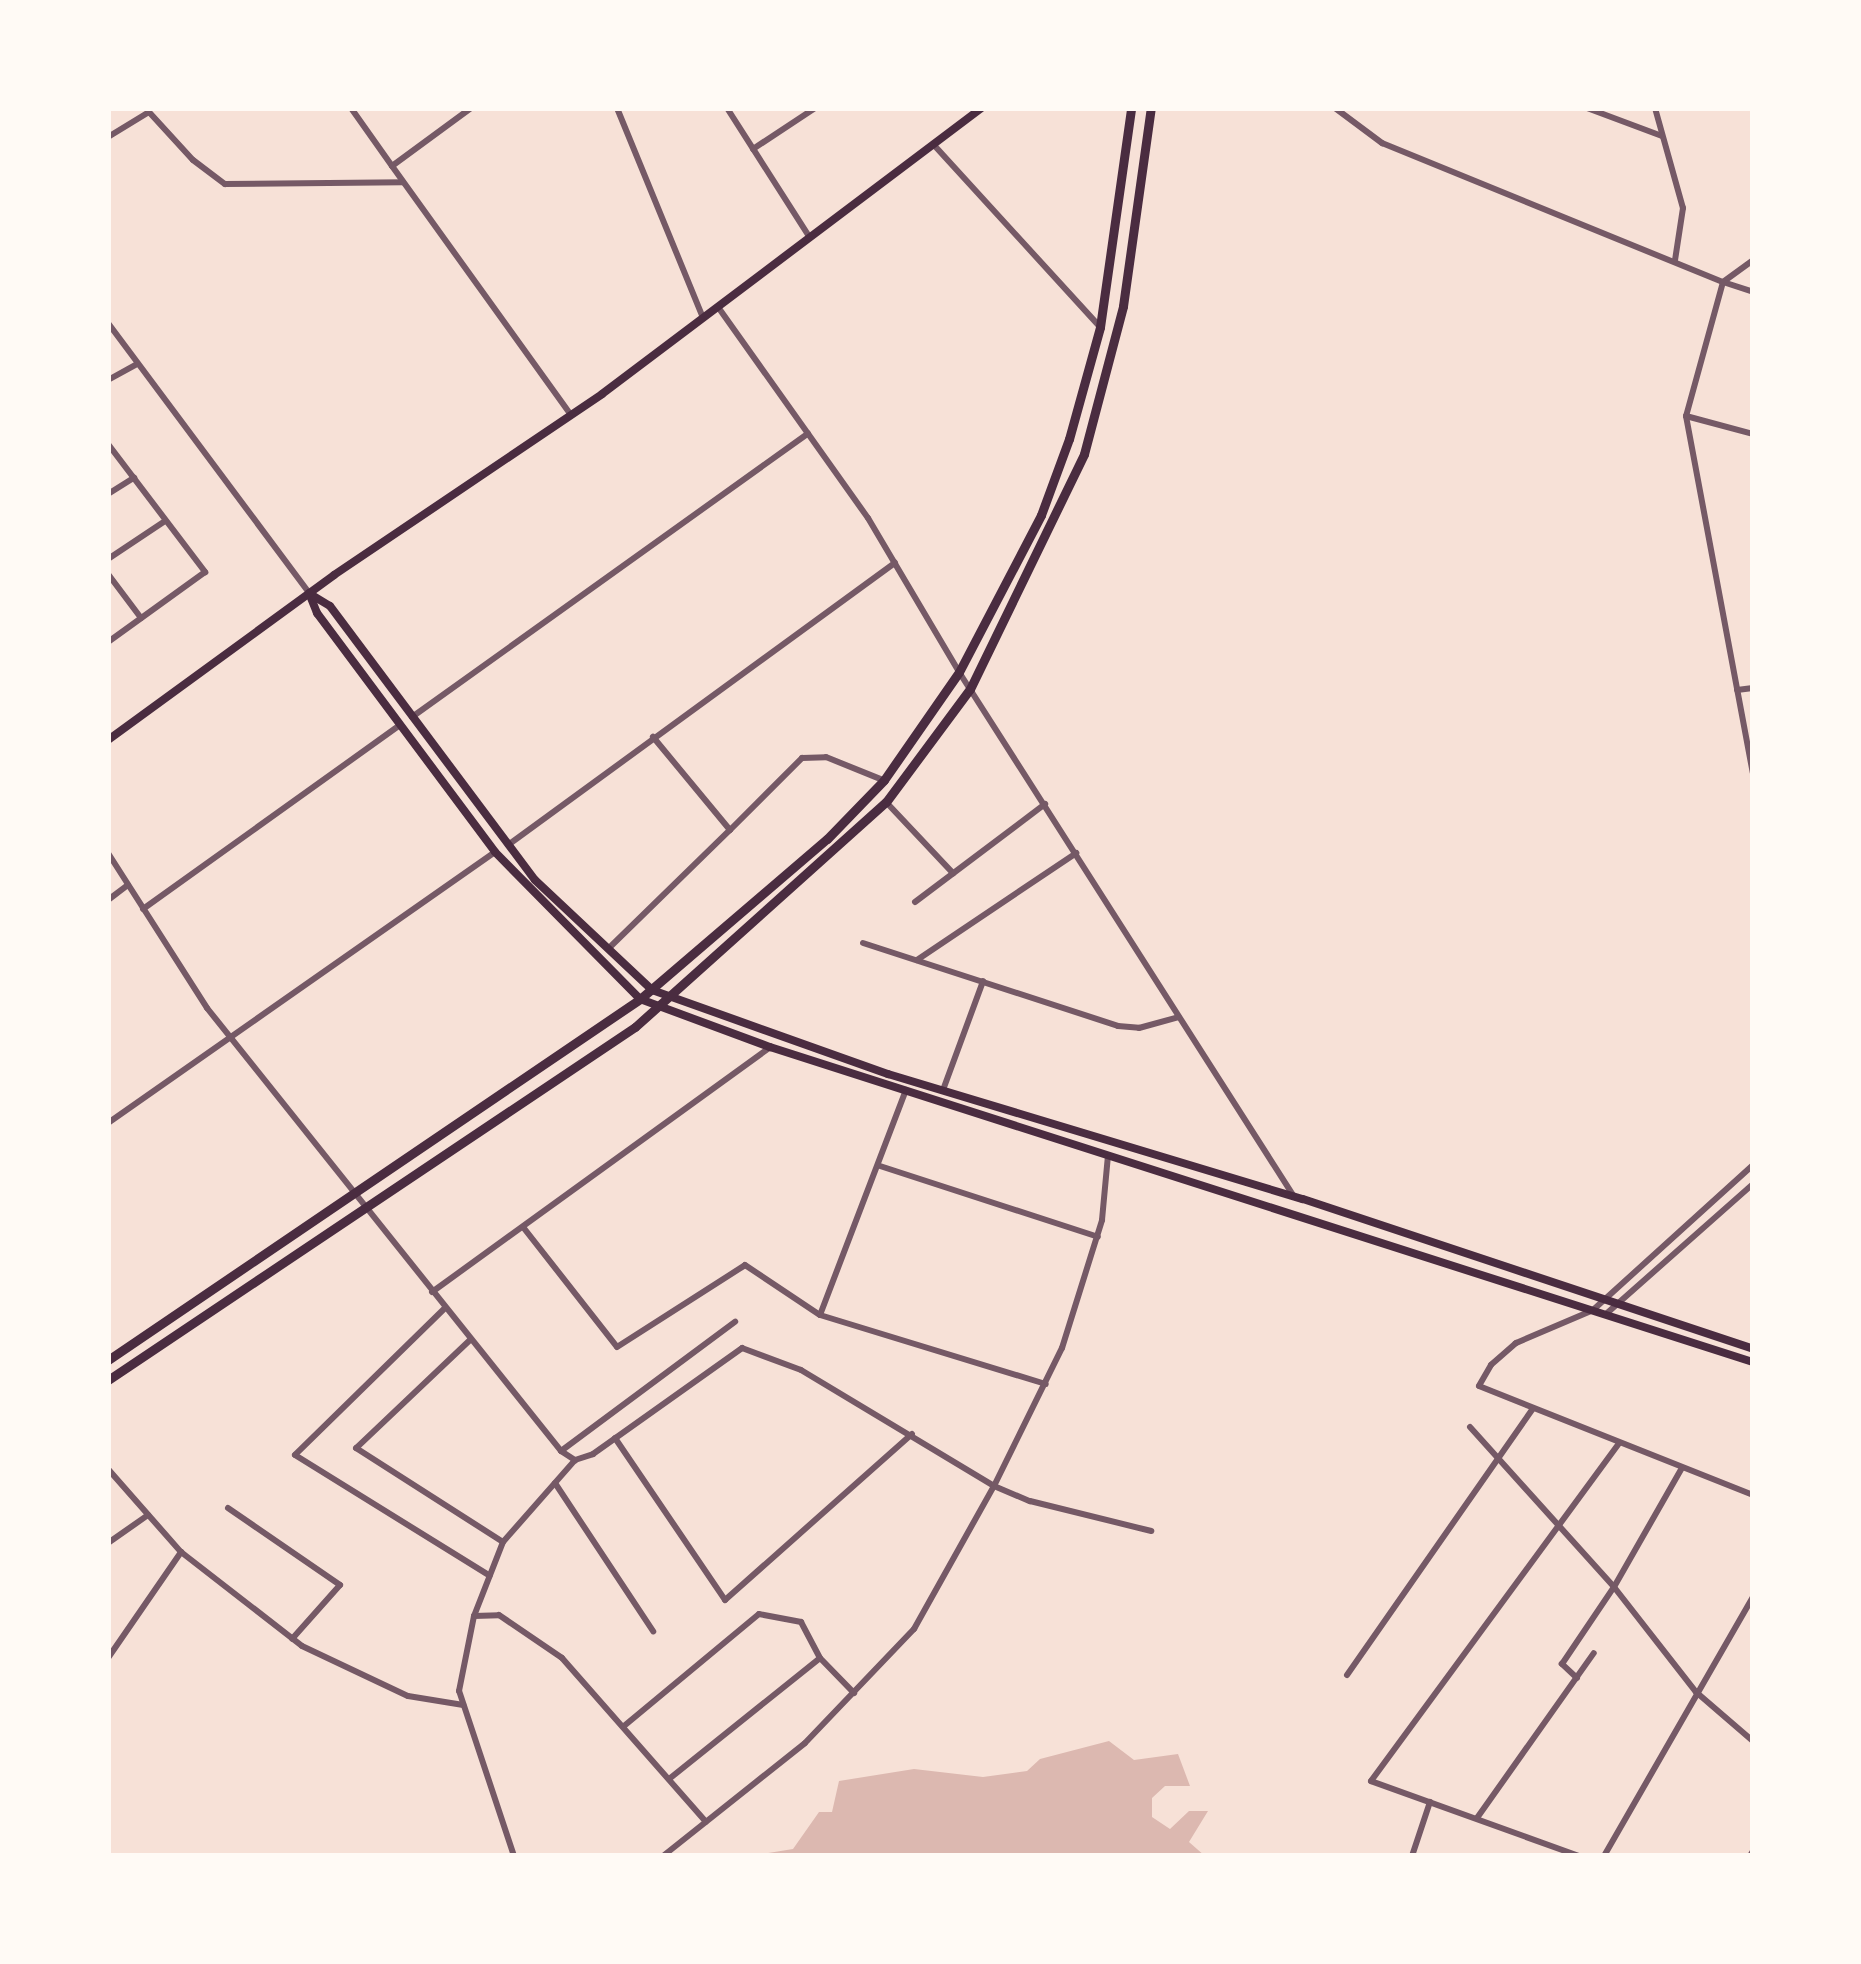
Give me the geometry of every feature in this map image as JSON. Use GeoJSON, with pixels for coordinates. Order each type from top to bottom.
{"type":"FeatureCollection","features":[{"type":"Feature","properties":{"kind":"main road"},"geometry":{"type":"LineString","coordinates":[[108,740],[309,593],[571,415],[981,108]]}},
{"type":"Feature","properties":{"kind":"main road"},"geometry":{"type":"LineString","coordinates":[[108,1360],[640,999],[827,838],[884,781],[959,672],[1041,514],[1070,439],[1100,327],[1131,108]]}},
{"type":"Feature","properties":{"kind":"main road"},"geometry":{"type":"LineString","coordinates":[[108,1380],[658,1009],[886,802],[970,688],[1084,454],[1123,306],[1151,108]]}},
{"type":"Feature","properties":{"kind":"main road"},"geometry":{"type":"LineString","coordinates":[[309,593],[330,606],[508,845],[606,950],[652,990],[943,1090],[1294,1197],[1753,1348]]}},
{"type":"Feature","properties":{"kind":"main road"},"geometry":{"type":"LineString","coordinates":[[309,593],[317,614],[495,853],[640,999],[658,1009],[1753,1362]]}},
{"type":"Feature","properties":{"kind":"street"},"geometry":{"type":"LineString","coordinates":[[351,108],[571,415]]}},
{"type":"Feature","properties":{"kind":"street"},"geometry":{"type":"LineString","coordinates":[[392,166],[471,108]]}},
{"type":"Feature","properties":{"kind":"street"},"geometry":{"type":"LineString","coordinates":[[617,108],[703,317]]}},
{"type":"Feature","properties":{"kind":"street"},"geometry":{"type":"LineString","coordinates":[[727,108],[809,238]]}},
{"type":"Feature","properties":{"kind":"street"},"geometry":{"type":"LineString","coordinates":[[753,148],[815,108]]}},
{"type":"Feature","properties":{"kind":"street"},"geometry":{"type":"LineString","coordinates":[[1335,108],[1382,143],[1753,292]]}},
{"type":"Feature","properties":{"kind":"street"},"geometry":{"type":"LineString","coordinates":[[1586,108],[1662,136]]}},
{"type":"Feature","properties":{"kind":"street"},"geometry":{"type":"LineString","coordinates":[[1655,108],[1683,208],[1675,260]]}},
{"type":"Feature","properties":{"kind":"street"},"geometry":{"type":"LineString","coordinates":[[108,137],[149,112],[193,160],[225,184],[403,182]]}},
{"type":"Feature","properties":{"kind":"street"},"geometry":{"type":"LineString","coordinates":[[933,144],[1100,327]]}},
{"type":"Feature","properties":{"kind":"street"},"geometry":{"type":"LineString","coordinates":[[1753,260],[1724,282],[1686,416],[1753,773]]}},
{"type":"Feature","properties":{"kind":"street"},"geometry":{"type":"LineString","coordinates":[[718,307],[895,563],[959,672],[1294,1197]]}},
{"type":"Feature","properties":{"kind":"street"},"geometry":{"type":"LineString","coordinates":[[108,323],[309,593]]}},
{"type":"Feature","properties":{"kind":"street"},"geometry":{"type":"LineString","coordinates":[[108,380],[137,364]]}},
{"type":"Feature","properties":{"kind":"street"},"geometry":{"type":"LineString","coordinates":[[1686,416],[1753,434]]}},
{"type":"Feature","properties":{"kind":"street"},"geometry":{"type":"LineString","coordinates":[[412,717],[808,434]]}},
{"type":"Feature","properties":{"kind":"street"},"geometry":{"type":"LineString","coordinates":[[108,444],[205,572],[108,642]]}},
{"type":"Feature","properties":{"kind":"street"},"geometry":{"type":"LineString","coordinates":[[108,494],[134,478]]}},
{"type":"Feature","properties":{"kind":"street"},"geometry":{"type":"LineString","coordinates":[[108,559],[166,520]]}},
{"type":"Feature","properties":{"kind":"street"},"geometry":{"type":"LineString","coordinates":[[508,845],[895,563]]}},
{"type":"Feature","properties":{"kind":"street"},"geometry":{"type":"LineString","coordinates":[[108,574],[141,618]]}},
{"type":"Feature","properties":{"kind":"street"},"geometry":{"type":"LineString","coordinates":[[1737,690],[1753,688]]}},
{"type":"Feature","properties":{"kind":"street"},"geometry":{"type":"LineString","coordinates":[[143,909],[400,725]]}},
{"type":"Feature","properties":{"kind":"street"},"geometry":{"type":"LineString","coordinates":[[653,737],[730,830]]}},
{"type":"Feature","properties":{"kind":"street"},"geometry":{"type":"LineString","coordinates":[[606,950],[786,770],[811,755],[884,781]]}},
{"type":"Feature","properties":{"kind":"street"},"geometry":{"type":"LineString","coordinates":[[886,802],[953,873]]}},
{"type":"Feature","properties":{"kind":"street"},"geometry":{"type":"LineString","coordinates":[[915,902],[1045,805]]}},
{"type":"Feature","properties":{"kind":"street"},"geometry":{"type":"LineString","coordinates":[[108,853],[229,1036],[470,1340],[561,1451],[575,1460]]}},
{"type":"Feature","properties":{"kind":"street"},"geometry":{"type":"LineString","coordinates":[[108,1123],[495,853]]}},
{"type":"Feature","properties":{"kind":"street"},"geometry":{"type":"LineString","coordinates":[[917,960],[1076,853]]}},
{"type":"Feature","properties":{"kind":"street"},"geometry":{"type":"LineString","coordinates":[[108,900],[128,885]]}},
{"type":"Feature","properties":{"kind":"street"},"geometry":{"type":"LineString","coordinates":[[863,943],[1118,1026],[1152,1026],[1179,1017]]}},
{"type":"Feature","properties":{"kind":"street"},"geometry":{"type":"LineString","coordinates":[[943,1090],[984,981]]}},
{"type":"Feature","properties":{"kind":"street"},"geometry":{"type":"LineString","coordinates":[[432,1292],[770,1047]]}},
{"type":"Feature","properties":{"kind":"street"},"geometry":{"type":"LineString","coordinates":[[820,1315],[906,1090]]}},
{"type":"Feature","properties":{"kind":"street"},"geometry":{"type":"LineString","coordinates":[[663,1856],[806,1743],[914,1629],[1046,1384],[1089,1275],[1108,1155]]}},
{"type":"Feature","properties":{"kind":"street"},"geometry":{"type":"LineString","coordinates":[[880,1166],[1098,1237]]}},
{"type":"Feature","properties":{"kind":"street"},"geometry":{"type":"LineString","coordinates":[[1752,1167],[1593,1310],[1516,1343],[1491,1365],[1479,1386],[1753,1496]]}},
{"type":"Feature","properties":{"kind":"street"},"geometry":{"type":"LineString","coordinates":[[1606,1314],[1753,1184]]}},
{"type":"Feature","properties":{"kind":"street"},"geometry":{"type":"LineString","coordinates":[[523,1226],[617,1347],[745,1264],[820,1315],[1046,1384]]}},
{"type":"Feature","properties":{"kind":"street"},"geometry":{"type":"LineString","coordinates":[[445,1308],[296,1455],[490,1576]]}},
{"type":"Feature","properties":{"kind":"street"},"geometry":{"type":"LineString","coordinates":[[561,1451],[735,1322]]}},
{"type":"Feature","properties":{"kind":"street"},"geometry":{"type":"LineString","coordinates":[[470,1340],[356,1448],[503,1542]]}},
{"type":"Feature","properties":{"kind":"street"},"geometry":{"type":"LineString","coordinates":[[514,1856],[459,1691],[474,1616],[503,1542],[575,1460],[615,1438],[742,1348],[801,1370],[994,1486],[1030,1501],[1151,1531]]}},
{"type":"Feature","properties":{"kind":"street"},"geometry":{"type":"LineString","coordinates":[[1347,1675],[1533,1408]]}},
{"type":"Feature","properties":{"kind":"street"},"geometry":{"type":"LineString","coordinates":[[1470,1426],[1614,1587],[1696,1692],[1753,1741]]}},
{"type":"Feature","properties":{"kind":"street"},"geometry":{"type":"LineString","coordinates":[[615,1438],[724,1600],[912,1434]]}},
{"type":"Feature","properties":{"kind":"street"},"geometry":{"type":"LineString","coordinates":[[1579,1856],[1371,1781],[1619,1444]]}},
{"type":"Feature","properties":{"kind":"street"},"geometry":{"type":"LineString","coordinates":[[1576,1678],[1562,1664],[1614,1587],[1682,1468]]}},
{"type":"Feature","properties":{"kind":"street"},"geometry":{"type":"LineString","coordinates":[[108,1469],[181,1552],[292,1639],[355,1675],[408,1696],[463,1705]]}},
{"type":"Feature","properties":{"kind":"street"},"geometry":{"type":"LineString","coordinates":[[554,1483],[653,1630]]}},
{"type":"Feature","properties":{"kind":"street"},"geometry":{"type":"LineString","coordinates":[[228,1508],[340,1586],[292,1639]]}},
{"type":"Feature","properties":{"kind":"street"},"geometry":{"type":"LineString","coordinates":[[108,1544],[148,1515]]}},
{"type":"Feature","properties":{"kind":"street"},"geometry":{"type":"LineString","coordinates":[[108,1658],[181,1552]]}},
{"type":"Feature","properties":{"kind":"street"},"geometry":{"type":"LineString","coordinates":[[1604,1856],[1753,1597]]}},
{"type":"Feature","properties":{"kind":"street"},"geometry":{"type":"LineString","coordinates":[[624,1726],[760,1614],[801,1622],[820,1658],[854,1694]]}},
{"type":"Feature","properties":{"kind":"street"},"geometry":{"type":"LineString","coordinates":[[474,1616],[500,1615],[533,1634],[624,1726],[707,1823]]}},
{"type":"Feature","properties":{"kind":"street"},"geometry":{"type":"LineString","coordinates":[[1477,1818],[1594,1653]]}},
{"type":"Feature","properties":{"kind":"street"},"geometry":{"type":"LineString","coordinates":[[669,1779],[820,1658]]}},
{"type":"Feature","properties":{"kind":"street"},"geometry":{"type":"LineString","coordinates":[[1412,1856],[1430,1802]]}},
{"type":"Feature","properties":{"kind":"shaded area"},"geometry":{"type":"Polygon","coordinates":[[[1109,1741],[1134,1760],[1178,1754],[1190,1786],[1165,1786],[1152,1798],[1152,1817],[1170,1829],[1189,1811],[1208,1811],[1189,1842],[1205,1856],[749,1856],[793,1849],[819,1812],[832,1812],[839,1781],[914,1769],[983,1777],[1027,1771],[1040,1759],[1109,1741]]]}}]}
